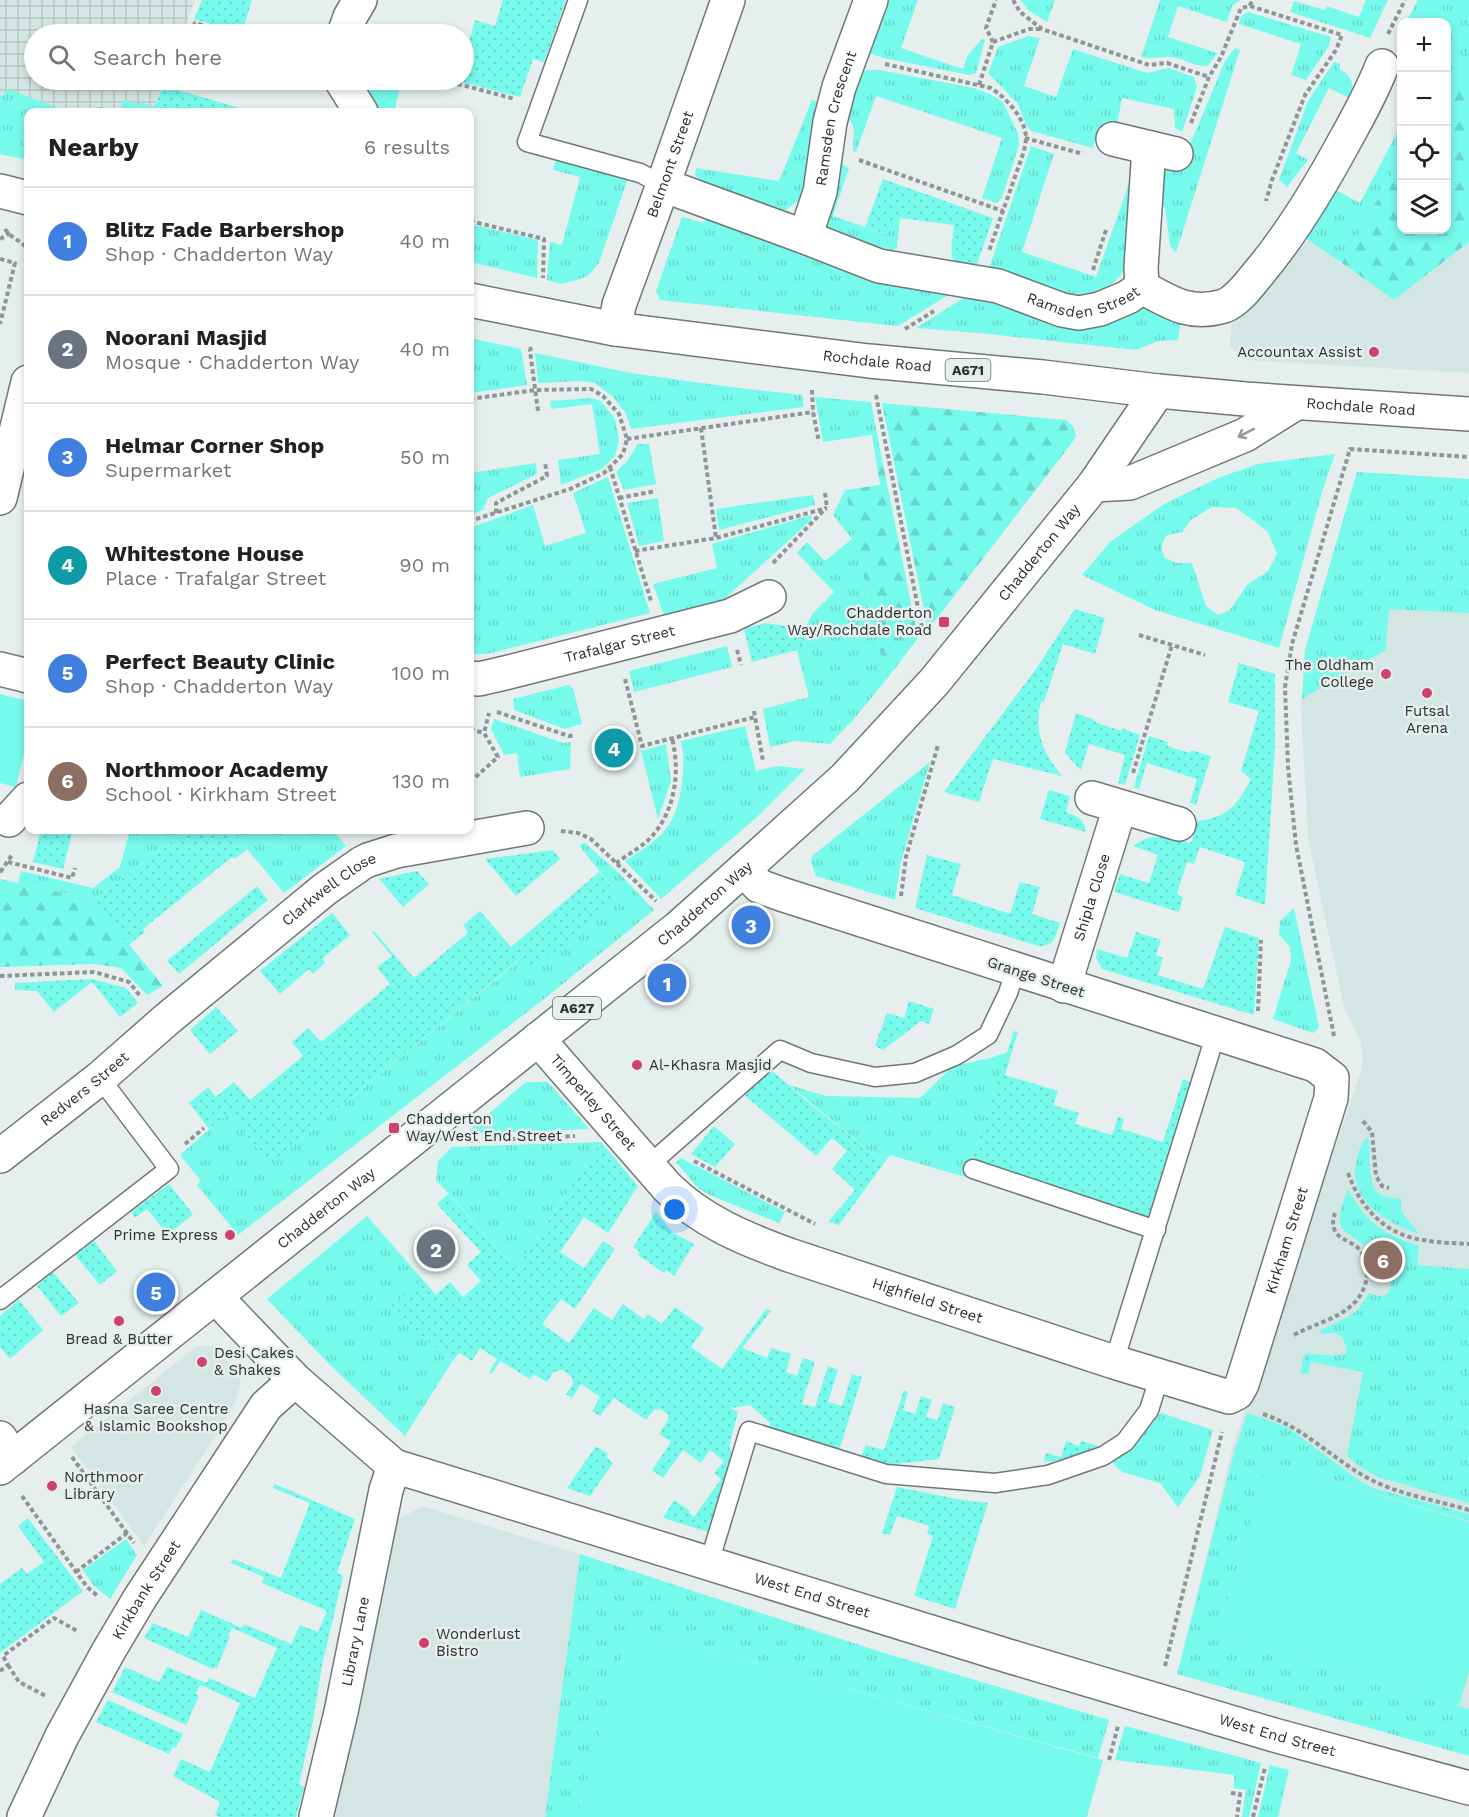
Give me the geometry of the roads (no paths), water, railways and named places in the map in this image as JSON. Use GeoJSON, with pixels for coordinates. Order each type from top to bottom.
{"type":"FeatureCollection","features":[{"type":"Feature","properties":{"kind":"street"},"geometry":{"type":"LineString","coordinates":[[348,24],[360,0]]}},
{"type":"Feature","properties":{"kind":"street","name":"Belmont Street"},"geometry":{"type":"LineString","coordinates":[[615,329],[620,305],[728,0]]}},
{"type":"Feature","properties":{"kind":"street","name":"Ramsden Crescent"},"geometry":{"type":"LineString","coordinates":[[805,237],[820,192],[832,113],[850,55],[871,0]]}},
{"type":"Feature","properties":{"kind":"street","name":"Ramsden Street"},"geometry":{"type":"LineString","coordinates":[[663,185],[879,266],[998,286],[1062,310],[1079,313],[1100,309],[1128,297],[1142,287],[1189,310],[1207,310],[1227,305],[1245,290],[1283,241],[1325,177],[1371,93],[1382,66]]}},
{"type":"Feature","properties":{"kind":"street"},"geometry":{"type":"LineString","coordinates":[[347,90],[358,108]]}},
{"type":"Feature","properties":{"kind":"street"},"geometry":{"type":"LineString","coordinates":[[1113,139],[1163,151],[1141,268],[1142,287]]}},
{"type":"Feature","properties":{"kind":"street"},"geometry":{"type":"LineString","coordinates":[[0,191],[24,197]]}},
{"type":"Feature","properties":{"kind":"street","name":"Rochdale Road"},"geometry":{"type":"LineString","coordinates":[[474,300],[540,299],[615,329],[818,354],[1043,377],[1158,392],[1469,414]]}},
{"type":"Feature","properties":{"kind":"street","name":"Chadderton Way"},"geometry":{"type":"LineString","coordinates":[[4,1455],[216,1296],[678,927],[845,778],[934,682],[1094,485],[1158,392]]}},
{"type":"Feature","properties":{"kind":"street"},"geometry":{"type":"LineString","coordinates":[[8,488],[24,403]]}},
{"type":"Feature","properties":{"kind":"street"},"geometry":{"type":"LineString","coordinates":[[1094,485],[1130,483],[1245,435],[1296,403]]}},
{"type":"Feature","properties":{"kind":"street","name":"Trafalgar Street"},"geometry":{"type":"LineString","coordinates":[[474,678],[509,672],[730,616],[769,597]]}},
{"type":"Feature","properties":{"kind":"street"},"geometry":{"type":"LineString","coordinates":[[0,669],[24,675]]}},
{"type":"Feature","properties":{"kind":"street","name":"Shipla Close"},"geometry":{"type":"LineString","coordinates":[[1064,986],[1115,795],[1179,824]]}},
{"type":"Feature","properties":{"kind":"street","name":"Clarkwell Close"},"geometry":{"type":"LineString","coordinates":[[166,1020],[333,883],[368,860],[396,851],[528,828]]}},
{"type":"Feature","properties":{"kind":"street","name":"Grange Street"},"geometry":{"type":"LineString","coordinates":[[744,869],[759,886],[781,894],[1315,1065],[1332,1078]]}},
{"type":"Feature","properties":{"kind":"street","name":"Redvers Street"},"geometry":{"type":"LineString","coordinates":[[0,1156],[100,1078],[166,1020]]}},
{"type":"Feature","properties":{"kind":"street","name":"Timperley Street"},"geometry":{"type":"LineString","coordinates":[[538,1039],[649,1165]]}},
{"type":"Feature","properties":{"kind":"street","name":"Kirkham Street"},"geometry":{"type":"LineString","coordinates":[[1242,1404],[1237,1393],[1242,1384],[1331,1098],[1332,1078]]}},
{"type":"Feature","properties":{"kind":"street","name":"Highfield Street"},"geometry":{"type":"LineString","coordinates":[[649,1165],[667,1187],[690,1209],[748,1239],[789,1255],[1160,1375],[1242,1404]]}},
{"type":"Feature","properties":{"kind":"street","name":"West End Street"},"geometry":{"type":"LineString","coordinates":[[216,1296],[295,1380],[394,1466],[1005,1655],[1274,1735],[1469,1788]]}},
{"type":"Feature","properties":{"kind":"street","name":"Kirkbank Street"},"geometry":{"type":"LineString","coordinates":[[24,1817],[62,1736],[108,1652],[141,1598],[266,1406],[295,1380]]}},
{"type":"Feature","properties":{"kind":"street","name":"Library Lane"},"geometry":{"type":"LineString","coordinates":[[316,1817],[341,1712],[386,1490],[394,1466]]}},
{"type":"Feature","properties":{"kind":"lane"},"geometry":{"type":"LineString","coordinates":[[578,0],[527,142],[640,173],[663,185]]}},
{"type":"Feature","properties":{"kind":"lane"},"geometry":{"type":"LineString","coordinates":[[649,1165],[780,1050],[812,1063],[875,1077],[915,1073],[957,1055],[987,1035],[1016,971]]}},
{"type":"Feature","properties":{"kind":"lane"},"geometry":{"type":"LineString","coordinates":[[1114,1362],[1216,1033]]}},
{"type":"Feature","properties":{"kind":"lane"},"geometry":{"type":"LineString","coordinates":[[0,1300],[169,1169],[100,1078]]}},
{"type":"Feature","properties":{"kind":"lane"},"geometry":{"type":"LineString","coordinates":[[973,1169],[1156,1230]]}},
{"type":"Feature","properties":{"kind":"lane"},"geometry":{"type":"LineString","coordinates":[[709,1563],[749,1431],[886,1473],[995,1483],[1048,1475],[1103,1456],[1125,1442],[1149,1410],[1160,1375]]}},
{"type":"Feature","properties":{"kind":"place","name":"Accountax Assist"},"geometry":{"type":"Point","coordinates":[1374,352]}},
{"type":"Feature","properties":{"kind":"place","name":"Chadderton Way/Rochdale Road"},"geometry":{"type":"Point","coordinates":[944,622]}},
{"type":"Feature","properties":{"kind":"place","name":"The Oldham College"},"geometry":{"type":"Point","coordinates":[1386,674]}},
{"type":"Feature","properties":{"kind":"place","name":"Futsal Arena"},"geometry":{"type":"Point","coordinates":[1427,693]}},
{"type":"Feature","properties":{"kind":"place","name":"Whitestone House"},"geometry":{"type":"Point","coordinates":[614,748]}},
{"type":"Feature","properties":{"kind":"place","name":"Helmar Corner Shop"},"geometry":{"type":"Point","coordinates":[751,925]}},
{"type":"Feature","properties":{"kind":"place","name":"Blitz Fade Barbershop"},"geometry":{"type":"Point","coordinates":[667,983]}},
{"type":"Feature","properties":{"kind":"place","name":"Al-Khasra Masjid"},"geometry":{"type":"Point","coordinates":[637,1065]}},
{"type":"Feature","properties":{"kind":"place","name":"Chadderton Way/West End Street"},"geometry":{"type":"Point","coordinates":[394,1128]}},
{"type":"Feature","properties":{"kind":"place","name":"Prime Express"},"geometry":{"type":"Point","coordinates":[230,1235]}},
{"type":"Feature","properties":{"kind":"place","name":"Noorani Masjid"},"geometry":{"type":"Point","coordinates":[436,1249]}},
{"type":"Feature","properties":{"kind":"place","name":"Northmoor Academy"},"geometry":{"type":"Point","coordinates":[1383,1260]}},
{"type":"Feature","properties":{"kind":"place","name":"Perfect Beauty Clinic"},"geometry":{"type":"Point","coordinates":[156,1292]}},
{"type":"Feature","properties":{"kind":"place","name":"Bread & Butter"},"geometry":{"type":"Point","coordinates":[119,1321]}},
{"type":"Feature","properties":{"kind":"place","name":"Desi Cakes & Shakes"},"geometry":{"type":"Point","coordinates":[202,1362]}},
{"type":"Feature","properties":{"kind":"place","name":"Hasna Saree Centre & Islamic Bookshop"},"geometry":{"type":"Point","coordinates":[156,1391]}},
{"type":"Feature","properties":{"kind":"place","name":"Northmoor Library"},"geometry":{"type":"Point","coordinates":[52,1486]}},
{"type":"Feature","properties":{"kind":"place","name":"Wonderlust Bistro"},"geometry":{"type":"Point","coordinates":[424,1643]}}]}
